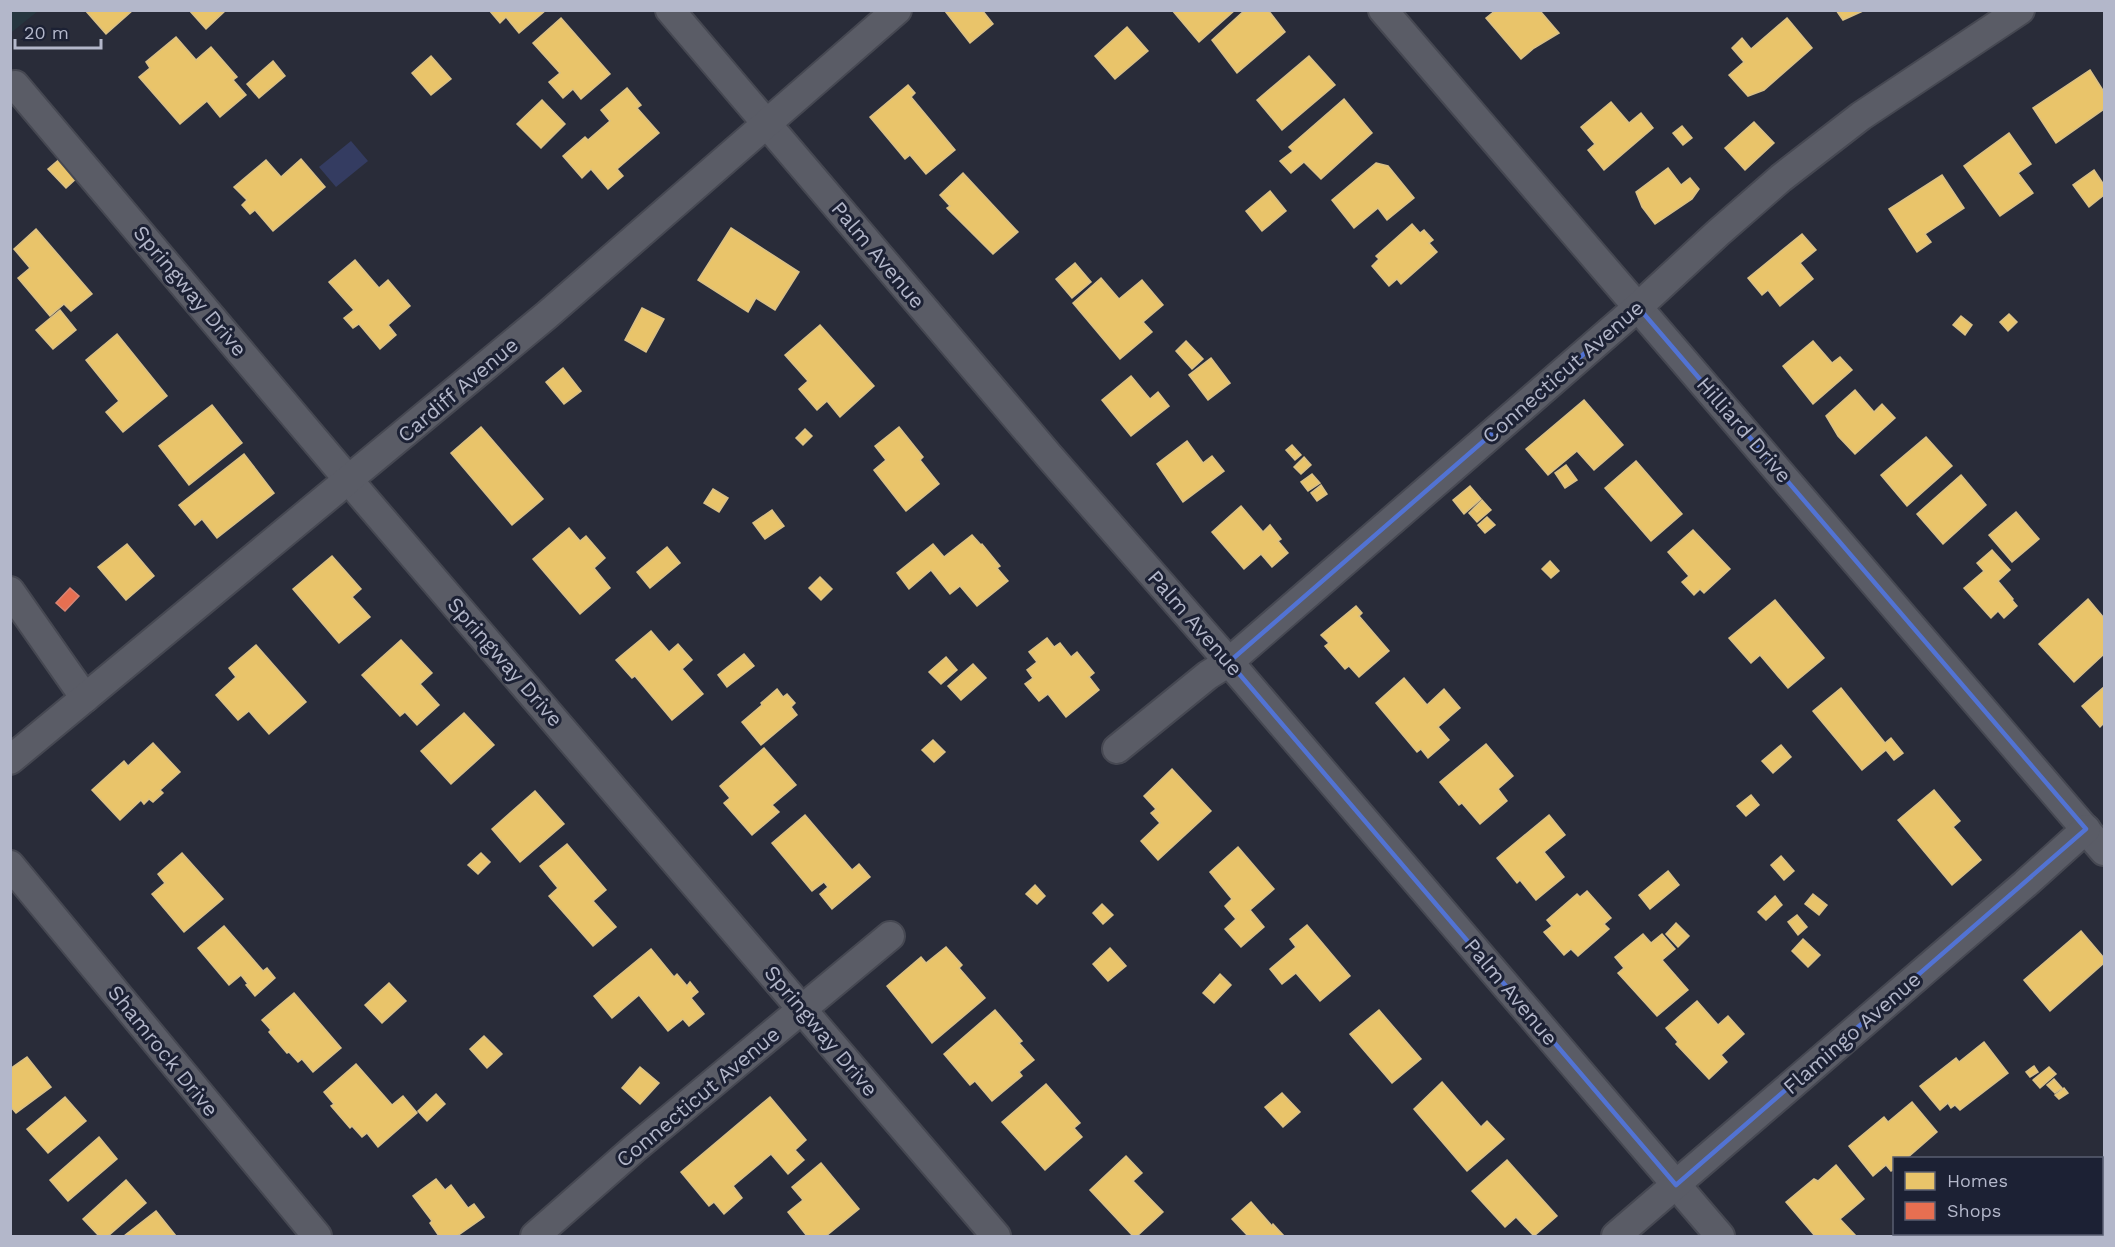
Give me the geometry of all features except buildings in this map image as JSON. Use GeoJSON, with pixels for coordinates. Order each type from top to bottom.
{"type":"FeatureCollection","features":[{"type":"Feature","properties":{"kind":"street","name":"Palm Avenue"},"geometry":{"type":"LineString","coordinates":[[670,10],[1049,456],[1229,662],[1720,1236]]}},
{"type":"Feature","properties":{"kind":"street","name":"Cardiff Avenue"},"geometry":{"type":"LineString","coordinates":[[10,760],[547,315],[897,10]]}},
{"type":"Feature","properties":{"kind":"street","name":"Hilliard Drive"},"geometry":{"type":"LineString","coordinates":[[1383,10],[2104,851]]}},
{"type":"Feature","properties":{"kind":"street","name":"Connecticut Avenue"},"geometry":{"type":"LineString","coordinates":[[1117,749],[1208,675],[1229,662],[1638,307],[1781,178],[1861,116],[2020,10]]}},
{"type":"Feature","properties":{"kind":"street","name":"Springway Drive"},"geometry":{"type":"LineString","coordinates":[[15,85],[996,1236]]}},
{"type":"Feature","properties":{"kind":"street"},"geometry":{"type":"LineString","coordinates":[[10,591],[85,698]]}},
{"type":"Feature","properties":{"kind":"street","name":"Flamingo Avenue"},"geometry":{"type":"LineString","coordinates":[[1616,1236],[2086,829]]}},
{"type":"Feature","properties":{"kind":"street","name":"Shamrock Drive"},"geometry":{"type":"LineString","coordinates":[[10,865],[317,1236]]}},
{"type":"Feature","properties":{"kind":"street","name":"Connecticut Avenue"},"geometry":{"type":"LineString","coordinates":[[535,1236],[635,1148],[890,936]]}},
{"type":"Feature","properties":{"kind":"highlighted area"},"geometry":{"type":"Polygon","coordinates":[[[1638,307],[2086,829],[1676,1185],[1229,662],[1638,307]]]}},
{"type":"Feature","properties":{"kind":"shaded area"},"geometry":{"type":"Polygon","coordinates":[[[11,10],[38,11],[12,32],[11,10]]]}},
{"type":"Feature","properties":{"kind":"water"},"geometry":{"type":"Polygon","coordinates":[[[351,141],[368,161],[336,187],[319,167],[351,141]]]}}]}
